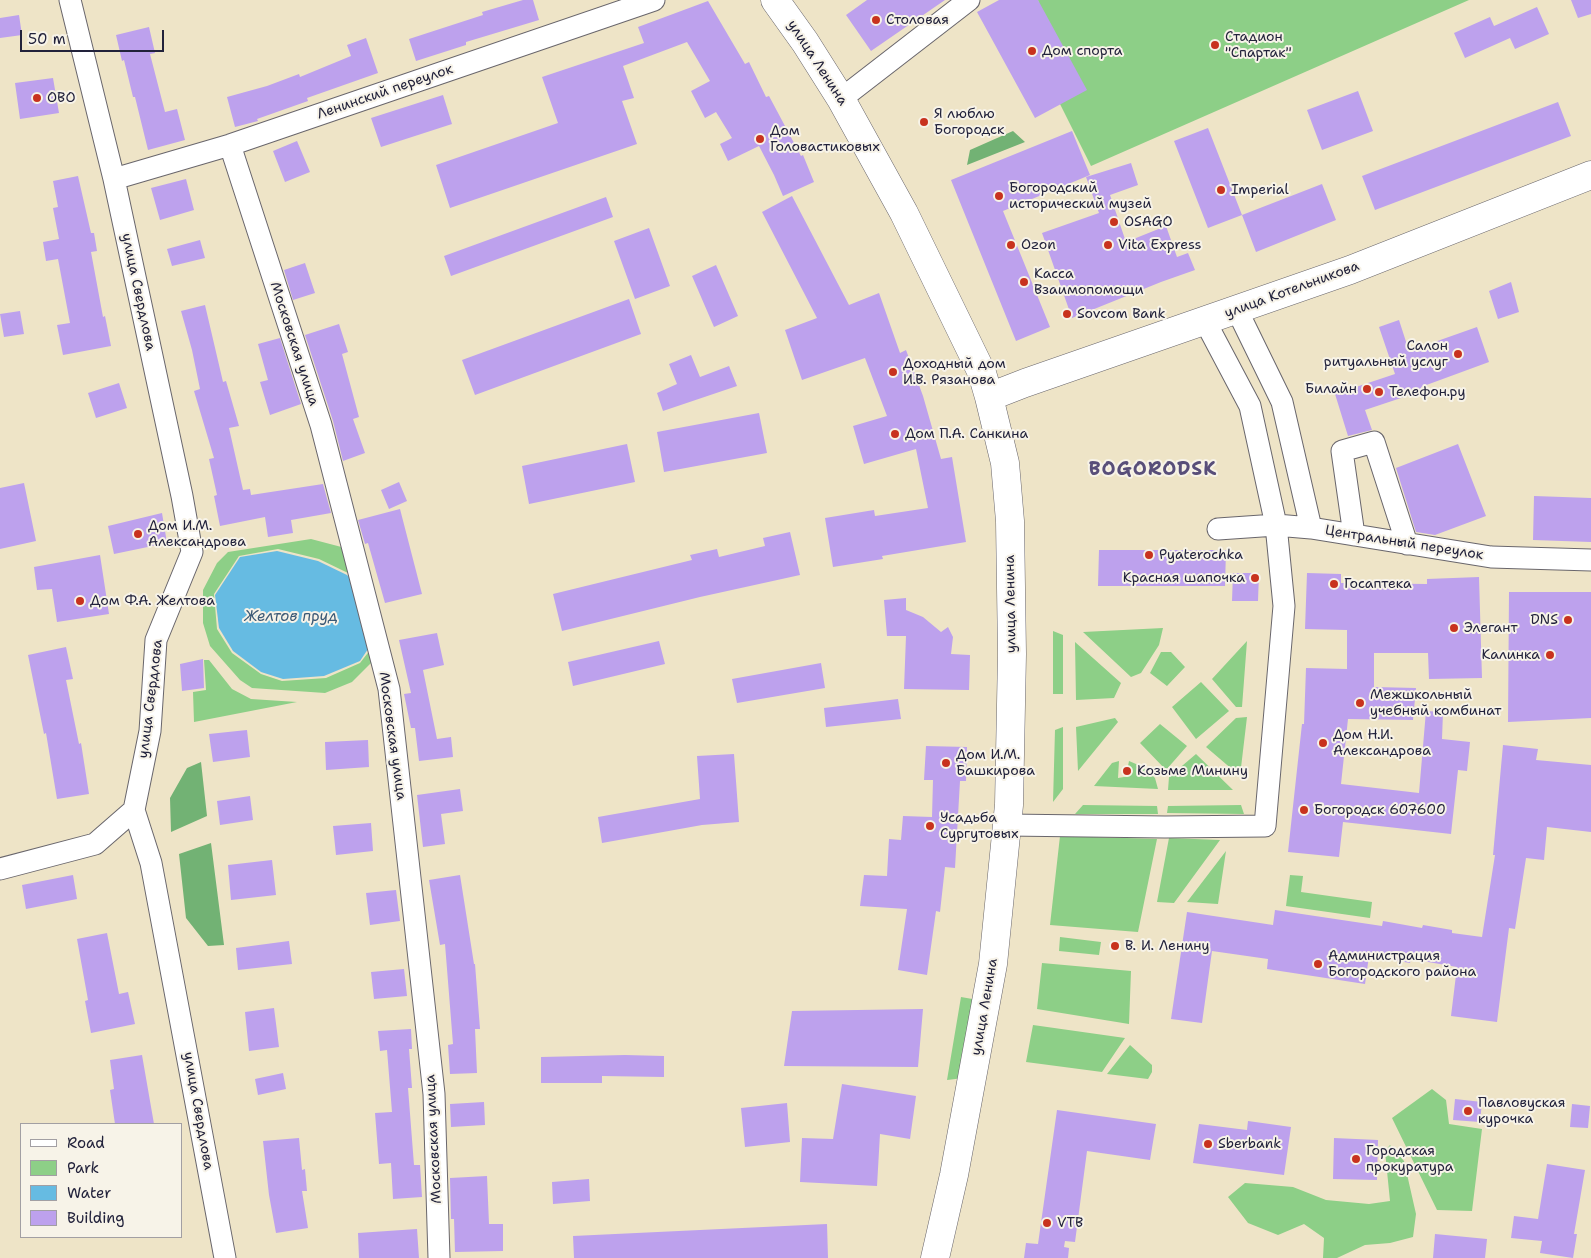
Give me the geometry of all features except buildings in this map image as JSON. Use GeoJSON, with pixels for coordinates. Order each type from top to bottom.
{"type":"FeatureCollection","features":[{"type":"Feature","properties":{"kind":"main road","name":"улица Ленина"},"geometry":{"type":"LineString","coordinates":[[775,0],[805,42],[841,99],[908,222],[976,359],[990,397],[1004,463],[1010,520],[1012,654],[1009,805],[993,964],[954,1175],[935,1258]]}},
{"type":"Feature","properties":{"kind":"main road","name":"улица Котельникова"},"geometry":{"type":"LineString","coordinates":[[990,397],[1025,383],[1350,270],[1591,175]]}},
{"type":"Feature","properties":{"kind":"street","name":"улица Свердлова"},"geometry":{"type":"LineString","coordinates":[[70,0],[114,179],[192,552],[156,640],[150,731],[134,810],[151,863],[225,1258]]}},
{"type":"Feature","properties":{"kind":"street","name":"Ленинский переулок"},"geometry":{"type":"LineString","coordinates":[[114,179],[230,145],[654,0]]}},
{"type":"Feature","properties":{"kind":"street"},"geometry":{"type":"LineString","coordinates":[[841,99],[969,0]]}},
{"type":"Feature","properties":{"kind":"street","name":"Московская улица"},"geometry":{"type":"LineString","coordinates":[[230,145],[321,425],[389,689],[434,1094],[438,1258]]}},
{"type":"Feature","properties":{"kind":"street"},"geometry":{"type":"LineString","coordinates":[[1237,310],[1282,402],[1311,528]]}},
{"type":"Feature","properties":{"kind":"street"},"geometry":{"type":"LineString","coordinates":[[1007,826],[1265,826],[1284,606],[1276,525],[1250,406],[1205,321]]}},
{"type":"Feature","properties":{"kind":"street"},"geometry":{"type":"LineString","coordinates":[[1354,535],[1342,451],[1374,442],[1407,544]]}},
{"type":"Feature","properties":{"kind":"street","name":"Центральный переулок"},"geometry":{"type":"LineString","coordinates":[[1218,529],[1276,525],[1311,528],[1491,557],[1591,560]]}},
{"type":"Feature","properties":{"kind":"street"},"geometry":{"type":"LineString","coordinates":[[0,869],[95,844],[134,810]]}},
{"type":"Feature","properties":{"kind":"green space","name":"Стадион \"Спартак\""},"geometry":{"type":"Polygon","coordinates":[[[1038,0],[1469,0],[1091,166],[1060,104],[1038,0]]]}},
{"type":"Feature","properties":{"kind":"green space"},"geometry":{"type":"Polygon","coordinates":[[[1013,131],[1025,142],[967,165],[970,150],[1013,131]]]}},
{"type":"Feature","properties":{"kind":"green space"},"geometry":{"type":"Polygon","coordinates":[[[311,539],[349,549],[356,580],[348,573],[319,559],[278,549],[239,556],[214,594],[217,629],[232,653],[261,674],[282,681],[326,678],[360,663],[374,645],[372,662],[352,682],[325,693],[252,688],[240,680],[210,646],[203,623],[203,590],[217,563],[228,552],[311,539]]]}},
{"type":"Feature","properties":{"kind":"green space"},"geometry":{"type":"Polygon","coordinates":[[[1163,628],[1159,645],[1141,673],[1131,677],[1083,632],[1163,628]]]}},
{"type":"Feature","properties":{"kind":"green space"},"geometry":{"type":"Polygon","coordinates":[[[1053,631],[1063,635],[1063,694],[1053,694],[1053,631]]]}},
{"type":"Feature","properties":{"kind":"green space"},"geometry":{"type":"Polygon","coordinates":[[[1247,641],[1242,707],[1236,707],[1212,679],[1247,641]]]}},
{"type":"Feature","properties":{"kind":"green space"},"geometry":{"type":"Polygon","coordinates":[[[1075,642],[1121,683],[1114,698],[1076,700],[1075,642]]]}},
{"type":"Feature","properties":{"kind":"green space"},"geometry":{"type":"Polygon","coordinates":[[[1161,652],[1171,652],[1185,667],[1167,686],[1150,673],[1161,652]]]}},
{"type":"Feature","properties":{"kind":"green space"},"geometry":{"type":"Polygon","coordinates":[[[204,660],[209,660],[232,689],[251,699],[297,702],[194,722],[193,692],[206,690],[204,660]]]}},
{"type":"Feature","properties":{"kind":"green space"},"geometry":{"type":"Polygon","coordinates":[[[1201,682],[1229,711],[1196,739],[1172,707],[1201,682]]]}},
{"type":"Feature","properties":{"kind":"green space"},"geometry":{"type":"Polygon","coordinates":[[[1247,717],[1240,776],[1206,747],[1236,718],[1247,717]]]}},
{"type":"Feature","properties":{"kind":"green space"},"geometry":{"type":"Polygon","coordinates":[[[1115,718],[1118,722],[1078,771],[1076,727],[1115,718]]]}},
{"type":"Feature","properties":{"kind":"green space"},"geometry":{"type":"Polygon","coordinates":[[[1160,724],[1187,746],[1166,770],[1140,743],[1160,724]]]}},
{"type":"Feature","properties":{"kind":"green space"},"geometry":{"type":"Polygon","coordinates":[[[1063,727],[1063,789],[1053,802],[1055,730],[1063,727]]]}},
{"type":"Feature","properties":{"kind":"green space"},"geometry":{"type":"Polygon","coordinates":[[[1196,754],[1233,790],[1168,790],[1169,777],[1196,754]]]}},
{"type":"Feature","properties":{"kind":"green space"},"geometry":{"type":"Polygon","coordinates":[[[1119,761],[1118,778],[1130,776],[1127,771],[1129,761],[1143,767],[1155,778],[1158,789],[1094,786],[1112,763],[1119,761]]]}},
{"type":"Feature","properties":{"kind":"green space"},"geometry":{"type":"Polygon","coordinates":[[[201,762],[207,816],[171,832],[170,798],[187,768],[201,762]]]}},
{"type":"Feature","properties":{"kind":"green space"},"geometry":{"type":"Polygon","coordinates":[[[1083,805],[1157,806],[1158,814],[1075,814],[1083,805]]]}},
{"type":"Feature","properties":{"kind":"green space"},"geometry":{"type":"Polygon","coordinates":[[[1241,805],[1244,814],[1167,813],[1168,806],[1241,805]]]}},
{"type":"Feature","properties":{"kind":"green space"},"geometry":{"type":"Polygon","coordinates":[[[1060,836],[1157,839],[1138,932],[1050,925],[1060,836]]]}},
{"type":"Feature","properties":{"kind":"green space"},"geometry":{"type":"Polygon","coordinates":[[[1169,838],[1220,840],[1174,903],[1157,902],[1169,838]]]}},
{"type":"Feature","properties":{"kind":"green space"},"geometry":{"type":"Polygon","coordinates":[[[211,843],[224,945],[208,946],[186,918],[179,854],[211,843]]]}},
{"type":"Feature","properties":{"kind":"green space"},"geometry":{"type":"Polygon","coordinates":[[[1226,851],[1218,904],[1187,902],[1226,851]]]}},
{"type":"Feature","properties":{"kind":"green space"},"geometry":{"type":"Polygon","coordinates":[[[1290,875],[1303,876],[1301,892],[1372,902],[1370,918],[1286,906],[1290,875]]]}},
{"type":"Feature","properties":{"kind":"green space"},"geometry":{"type":"Polygon","coordinates":[[[1060,937],[1101,942],[1099,955],[1059,951],[1060,937]]]}},
{"type":"Feature","properties":{"kind":"green space"},"geometry":{"type":"Polygon","coordinates":[[[1042,963],[1131,971],[1129,1024],[1037,1009],[1042,963]]]}},
{"type":"Feature","properties":{"kind":"green space"},"geometry":{"type":"Polygon","coordinates":[[[961,997],[978,1000],[964,1078],[947,1080],[961,997]]]}},
{"type":"Feature","properties":{"kind":"green space"},"geometry":{"type":"Polygon","coordinates":[[[1033,1025],[1125,1038],[1102,1072],[1026,1062],[1033,1025]]]}},
{"type":"Feature","properties":{"kind":"green space"},"geometry":{"type":"Polygon","coordinates":[[[1130,1045],[1152,1065],[1152,1072],[1148,1079],[1107,1074],[1130,1045]]]}},
{"type":"Feature","properties":{"kind":"green space"},"geometry":{"type":"Polygon","coordinates":[[[1432,1089],[1446,1100],[1449,1124],[1482,1129],[1472,1211],[1437,1210],[1392,1118],[1432,1089]]]}},
{"type":"Feature","properties":{"kind":"green space"},"geometry":{"type":"Polygon","coordinates":[[[1390,1145],[1404,1161],[1416,1214],[1413,1237],[1390,1243],[1365,1245],[1337,1258],[1323,1258],[1324,1238],[1304,1224],[1278,1235],[1248,1223],[1228,1197],[1245,1183],[1293,1187],[1326,1200],[1369,1204],[1390,1201],[1385,1151],[1390,1145]]]}},
{"type":"Feature","properties":{"kind":"water","name":"Желтов пруд"},"geometry":{"type":"Polygon","coordinates":[[[277,551],[318,561],[347,575],[356,584],[372,643],[360,661],[324,676],[283,679],[261,672],[233,651],[219,628],[215,595],[240,557],[277,551]]]}},
{"type":"Feature","properties":{"kind":"place","name":"Столовая"},"geometry":{"type":"Point","coordinates":[876,20]}},
{"type":"Feature","properties":{"kind":"place","name":"Стадион \"Спартак\""},"geometry":{"type":"Point","coordinates":[1215,45]}},
{"type":"Feature","properties":{"kind":"place","name":"Дом спорта"},"geometry":{"type":"Point","coordinates":[1032,51]}},
{"type":"Feature","properties":{"kind":"place","name":"ОВО"},"geometry":{"type":"Point","coordinates":[37,98]}},
{"type":"Feature","properties":{"kind":"place","name":"Я люблю Богородск"},"geometry":{"type":"Point","coordinates":[924,122]}},
{"type":"Feature","properties":{"kind":"place","name":"Дом Головастиковых"},"geometry":{"type":"Point","coordinates":[760,139]}},
{"type":"Feature","properties":{"kind":"place","name":"Imperial"},"geometry":{"type":"Point","coordinates":[1221,190]}},
{"type":"Feature","properties":{"kind":"place","name":"Богородский исторический музей"},"geometry":{"type":"Point","coordinates":[999,196]}},
{"type":"Feature","properties":{"kind":"place","name":"OSAGO"},"geometry":{"type":"Point","coordinates":[1114,222]}},
{"type":"Feature","properties":{"kind":"place","name":"Ozon"},"geometry":{"type":"Point","coordinates":[1011,245]}},
{"type":"Feature","properties":{"kind":"place","name":"Vita Express"},"geometry":{"type":"Point","coordinates":[1108,245]}},
{"type":"Feature","properties":{"kind":"place","name":"Касса Взаимопомощи"},"geometry":{"type":"Point","coordinates":[1024,282]}},
{"type":"Feature","properties":{"kind":"place","name":"Sovcom Bank"},"geometry":{"type":"Point","coordinates":[1067,314]}},
{"type":"Feature","properties":{"kind":"place","name":"Салон ритуальный услуг"},"geometry":{"type":"Point","coordinates":[1458,354]}},
{"type":"Feature","properties":{"kind":"place","name":"Доходный дом И.В. Рязанова"},"geometry":{"type":"Point","coordinates":[893,372]}},
{"type":"Feature","properties":{"kind":"place","name":"Билайн"},"geometry":{"type":"Point","coordinates":[1367,389]}},
{"type":"Feature","properties":{"kind":"place","name":"Телефон.ру"},"geometry":{"type":"Point","coordinates":[1379,392]}},
{"type":"Feature","properties":{"kind":"place","name":"Дом П.А. Санкина"},"geometry":{"type":"Point","coordinates":[895,434]}},
{"type":"Feature","properties":{"kind":"place","name":"Дом И.М. Александрова"},"geometry":{"type":"Point","coordinates":[138,534]}},
{"type":"Feature","properties":{"kind":"place","name":"Pyaterochka"},"geometry":{"type":"Point","coordinates":[1149,555]}},
{"type":"Feature","properties":{"kind":"place","name":"Красная шапочка"},"geometry":{"type":"Point","coordinates":[1255,578]}},
{"type":"Feature","properties":{"kind":"place","name":"Госаптека"},"geometry":{"type":"Point","coordinates":[1334,584]}},
{"type":"Feature","properties":{"kind":"place","name":"Дом Ф.А. Желтова"},"geometry":{"type":"Point","coordinates":[80,601]}},
{"type":"Feature","properties":{"kind":"place","name":"DNS"},"geometry":{"type":"Point","coordinates":[1568,620]}},
{"type":"Feature","properties":{"kind":"place","name":"Элегант"},"geometry":{"type":"Point","coordinates":[1454,628]}},
{"type":"Feature","properties":{"kind":"place","name":"Калинка"},"geometry":{"type":"Point","coordinates":[1550,655]}},
{"type":"Feature","properties":{"kind":"place","name":"Межшкольный учебный комбинат"},"geometry":{"type":"Point","coordinates":[1360,703]}},
{"type":"Feature","properties":{"kind":"place","name":"Дом Н.И. Александрова"},"geometry":{"type":"Point","coordinates":[1323,743]}},
{"type":"Feature","properties":{"kind":"place","name":"Дом И.М. Башкирова"},"geometry":{"type":"Point","coordinates":[946,763]}},
{"type":"Feature","properties":{"kind":"place","name":"Козьме Минину"},"geometry":{"type":"Point","coordinates":[1127,771]}},
{"type":"Feature","properties":{"kind":"place","name":"Богородск 607600"},"geometry":{"type":"Point","coordinates":[1304,810]}},
{"type":"Feature","properties":{"kind":"place","name":"Усадьба Сургутовых"},"geometry":{"type":"Point","coordinates":[930,826]}},
{"type":"Feature","properties":{"kind":"place","name":"В. И. Ленину"},"geometry":{"type":"Point","coordinates":[1115,946]}},
{"type":"Feature","properties":{"kind":"place","name":"Администрация Богородского района"},"geometry":{"type":"Point","coordinates":[1318,964]}},
{"type":"Feature","properties":{"kind":"place","name":"Павловуская курочка"},"geometry":{"type":"Point","coordinates":[1468,1111]}},
{"type":"Feature","properties":{"kind":"place","name":"Sberbank"},"geometry":{"type":"Point","coordinates":[1208,1144]}},
{"type":"Feature","properties":{"kind":"place","name":"Городская прокуратура"},"geometry":{"type":"Point","coordinates":[1356,1159]}},
{"type":"Feature","properties":{"kind":"place","name":"VTB"},"geometry":{"type":"Point","coordinates":[1047,1223]}},
{"type":"Feature","properties":{"kind":"district","name":"BOGORODSK"},"geometry":{"type":"Point","coordinates":[1153,470]}}]}
